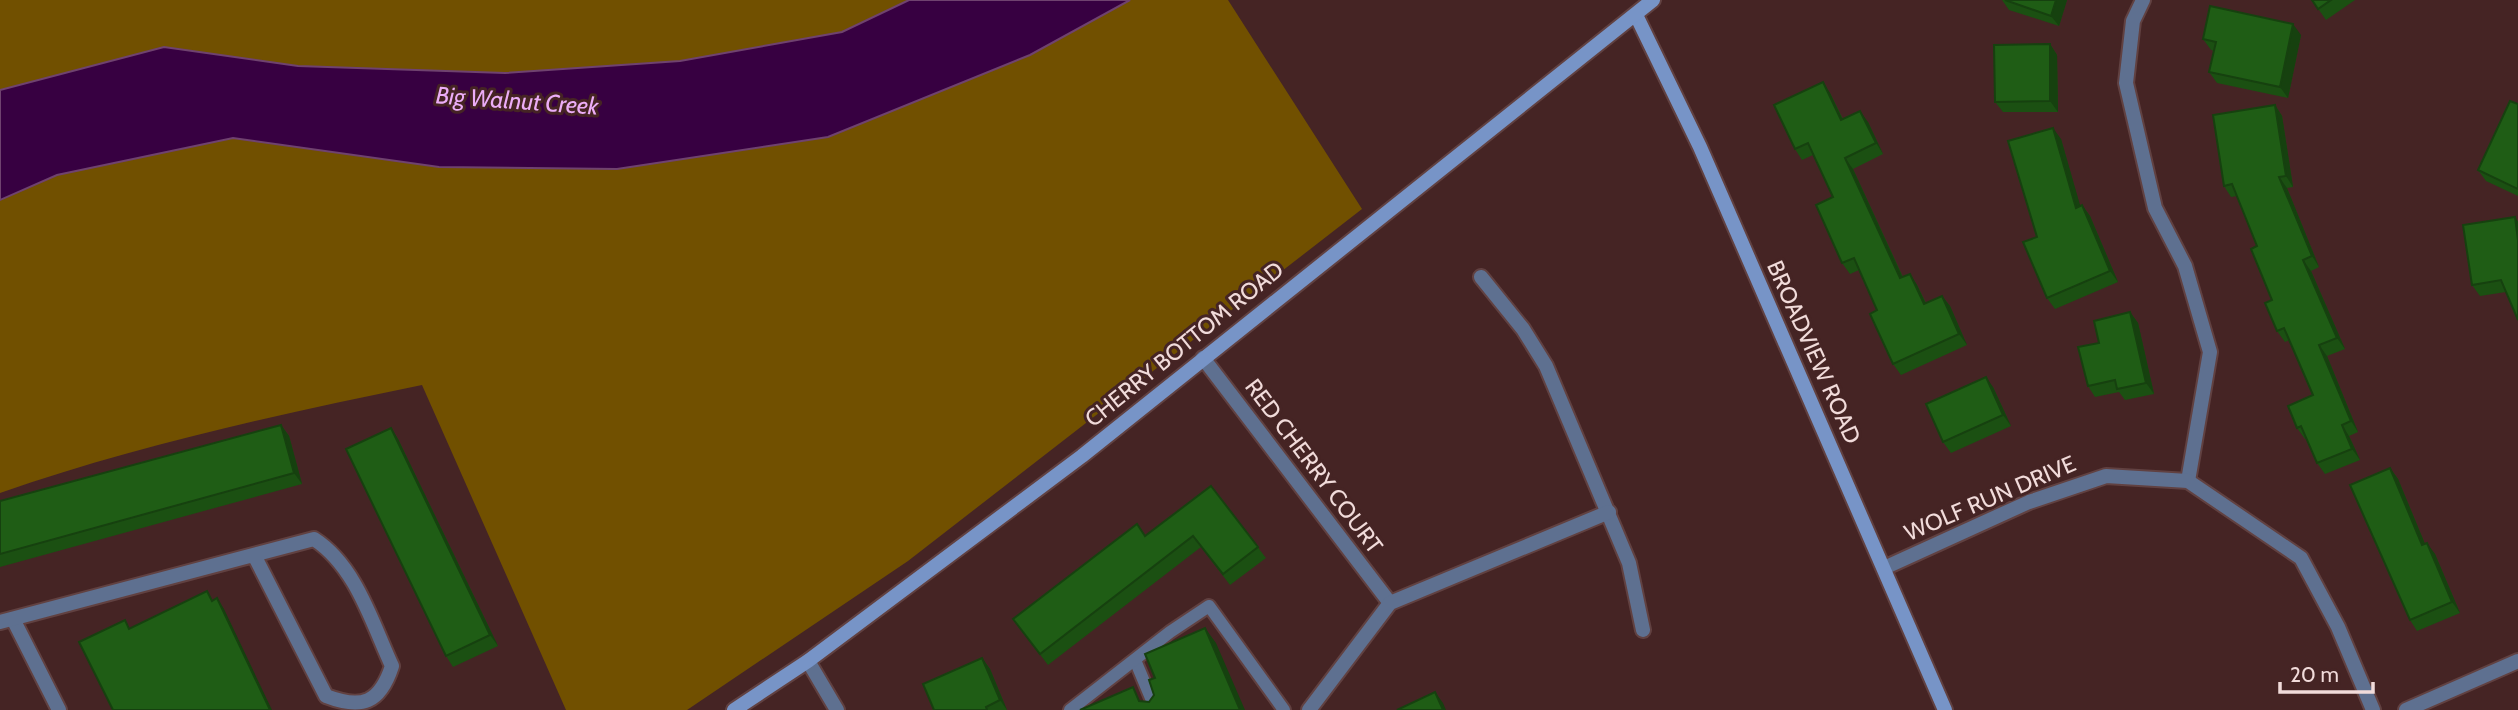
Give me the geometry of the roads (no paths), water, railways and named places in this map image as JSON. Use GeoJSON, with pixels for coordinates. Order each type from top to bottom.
{"type":"FeatureCollection","features":[{"type":"Feature","properties":{"kind":"main road","name":"CHERRY BOTTOM ROAD"},"geometry":{"type":"LineString","coordinates":[[734,710],[807,661],[1082,456],[1653,0]]}},
{"type":"Feature","properties":{"kind":"main road","name":"BROADVIEW ROAD"},"geometry":{"type":"LineString","coordinates":[[1636,15],[1700,147],[1945,710]]}},
{"type":"Feature","properties":{"kind":"street"},"geometry":{"type":"LineString","coordinates":[[2143,0],[2133,21],[2126,83],[2155,208],[2185,266],[2210,352],[2188,481],[2301,558],[2339,627],[2373,710]]}},
{"type":"Feature","properties":{"kind":"street"},"geometry":{"type":"LineString","coordinates":[[1481,277],[1523,329],[1546,366],[1629,563],[1643,630]]}},
{"type":"Feature","properties":{"kind":"street","name":"RED CHERRY COURT"},"geometry":{"type":"LineString","coordinates":[[1203,358],[1390,603]]}},
{"type":"Feature","properties":{"kind":"street","name":"WOLF RUN DRIVE"},"geometry":{"type":"LineString","coordinates":[[1884,568],[2029,502],[2106,476],[2188,481]]}},
{"type":"Feature","properties":{"kind":"street"},"geometry":{"type":"LineString","coordinates":[[1310,710],[1390,603],[1609,512]]}},
{"type":"Feature","properties":{"kind":"street"},"geometry":{"type":"LineString","coordinates":[[59,710],[7,621],[254,555],[314,539],[332,551],[345,568],[392,666],[386,686],[370,701],[348,704],[326,696],[254,555]]}},
{"type":"Feature","properties":{"kind":"street"},"geometry":{"type":"LineString","coordinates":[[807,661],[837,710]]}},
{"type":"Feature","properties":{"kind":"street"},"geometry":{"type":"LineString","coordinates":[[2406,710],[2518,662]]}},
{"type":"Feature","properties":{"kind":"lane"},"geometry":{"type":"LineString","coordinates":[[1070,710],[1209,606],[1284,710]]}},
{"type":"Feature","properties":{"kind":"lane"},"geometry":{"type":"LineString","coordinates":[[1135,660],[1156,710]]}},
{"type":"Feature","properties":{"kind":"water","name":"Big Walnut Creek"},"geometry":{"type":"Polygon","coordinates":[[[909,0],[1130,0],[1030,55],[828,137],[617,169],[439,167],[233,138],[57,175],[0,200],[0,90],[164,47],[298,66],[505,73],[680,61],[842,32],[909,0]]]}}]}
